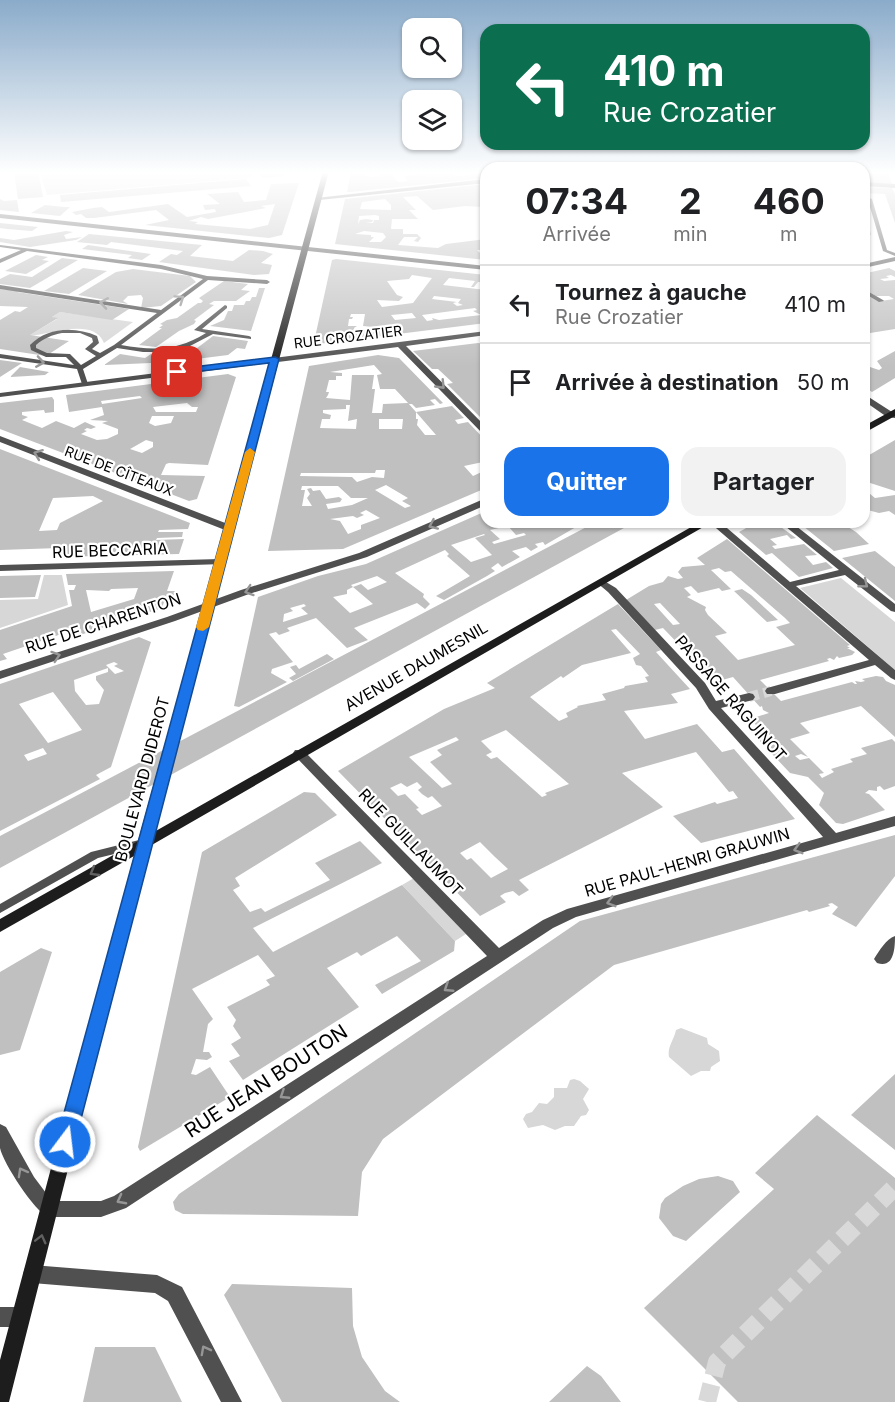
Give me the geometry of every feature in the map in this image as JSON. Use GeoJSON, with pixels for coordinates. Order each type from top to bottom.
{"type":"FeatureCollection","features":[{"type":"Feature","properties":{"kind":"main road","name":"BOULEVARD DIDEROT"},"geometry":{"type":"LineString","coordinates":[[0,1398],[144,843],[308,236]]}},
{"type":"Feature","properties":{"kind":"main road"},"geometry":{"type":"LineString","coordinates":[[870,427],[894,415]]}},
{"type":"Feature","properties":{"kind":"main road","name":"AVENUE DAUMESNIL"},"geometry":{"type":"LineString","coordinates":[[0,926],[299,753],[696,528]]}},
{"type":"Feature","properties":{"kind":"street"},"geometry":{"type":"LineString","coordinates":[[189,236],[480,267]]}},
{"type":"Feature","properties":{"kind":"street"},"geometry":{"type":"LineString","coordinates":[[870,264],[895,257]]}},
{"type":"Feature","properties":{"kind":"street"},"geometry":{"type":"LineString","coordinates":[[882,261],[895,269]]}},
{"type":"Feature","properties":{"kind":"street","name":"RUE CROZATIER"},"geometry":{"type":"LineString","coordinates":[[0,395],[480,334]]}},
{"type":"Feature","properties":{"kind":"street"},"geometry":{"type":"LineString","coordinates":[[400,344],[480,426]]}},
{"type":"Feature","properties":{"kind":"street"},"geometry":{"type":"LineString","coordinates":[[870,401],[894,415]]}},
{"type":"Feature","properties":{"kind":"street","name":"RUE DE CÎTEAUX"},"geometry":{"type":"LineString","coordinates":[[0,439],[229,528]]}},
{"type":"Feature","properties":{"kind":"street","name":"RUE DE CHARENTON"},"geometry":{"type":"LineString","coordinates":[[0,675],[171,619],[208,604],[363,555],[480,504]]}},
{"type":"Feature","properties":{"kind":"street"},"geometry":{"type":"LineString","coordinates":[[721,528],[895,676]]}},
{"type":"Feature","properties":{"kind":"street"},"geometry":{"type":"LineString","coordinates":[[793,528],[895,609]]}},
{"type":"Feature","properties":{"kind":"street","name":"RUE BECCARIA"},"geometry":{"type":"LineString","coordinates":[[0,568],[220,562]]}},
{"type":"Feature","properties":{"kind":"street"},"geometry":{"type":"LineString","coordinates":[[789,585],[847,571]]}},
{"type":"Feature","properties":{"kind":"street","name":"PASSAGE RAGUINOT"},"geometry":{"type":"LineString","coordinates":[[601,582],[612,590],[701,686],[713,706],[833,839]]}},
{"type":"Feature","properties":{"kind":"street"},"geometry":{"type":"LineString","coordinates":[[771,691],[878,661]]}},
{"type":"Feature","properties":{"kind":"street"},"geometry":{"type":"LineString","coordinates":[[713,706],[749,697]]}},
{"type":"Feature","properties":{"kind":"street","name":"RUE GUILLAUMOT"},"geometry":{"type":"LineString","coordinates":[[299,753],[497,956]]}},
{"type":"Feature","properties":{"kind":"street","name":"RUE PAUL-HENRI GRAUWIN"},"geometry":{"type":"LineString","coordinates":[[497,956],[548,924],[572,913],[895,821]]}},
{"type":"Feature","properties":{"kind":"street"},"geometry":{"type":"LineString","coordinates":[[882,959],[895,942]]}},
{"type":"Feature","properties":{"kind":"street","name":"RUE JEAN BOUTON"},"geometry":{"type":"LineString","coordinates":[[48,1209],[101,1209],[120,1202],[497,956]]}},
{"type":"Feature","properties":{"kind":"street"},"geometry":{"type":"LineString","coordinates":[[0,1132],[28,1183],[48,1209]]}},
{"type":"Feature","properties":{"kind":"street"},"geometry":{"type":"LineString","coordinates":[[32,1274],[157,1284],[176,1294],[232,1402]]}},
{"type":"Feature","properties":{"kind":"street"},"geometry":{"type":"LineString","coordinates":[[0,1317],[20,1317]]}},
{"type":"Feature","properties":{"kind":"lane"},"geometry":{"type":"LineString","coordinates":[[881,236],[885,251],[895,257]]}},
{"type":"Feature","properties":{"kind":"lane"},"geometry":{"type":"LineString","coordinates":[[0,246],[160,267],[207,278],[267,282]]}},
{"type":"Feature","properties":{"kind":"lane"},"geometry":{"type":"LineString","coordinates":[[0,261],[26,250]]}},
{"type":"Feature","properties":{"kind":"lane"},"geometry":{"type":"LineString","coordinates":[[0,356],[80,368],[116,346],[207,278]]}},
{"type":"Feature","properties":{"kind":"lane"},"geometry":{"type":"LineString","coordinates":[[0,287],[162,312]]}},
{"type":"Feature","properties":{"kind":"lane"},"geometry":{"type":"LineString","coordinates":[[870,295],[881,301]]}},
{"type":"Feature","properties":{"kind":"lane"},"geometry":{"type":"LineString","coordinates":[[225,307],[197,330],[249,338]]}},
{"type":"Feature","properties":{"kind":"lane"},"geometry":{"type":"LineString","coordinates":[[74,331],[87,333],[95,338],[96,343],[88,349],[68,355],[40,353],[33,349],[33,345],[45,336],[74,331]]}},
{"type":"Feature","properties":{"kind":"lane"},"geometry":{"type":"LineString","coordinates":[[116,346],[156,352],[173,351],[194,344],[212,332]]}},
{"type":"Feature","properties":{"kind":"lane"},"geometry":{"type":"LineString","coordinates":[[88,349],[99,355]]}},
{"type":"Feature","properties":{"kind":"lane"},"geometry":{"type":"LineString","coordinates":[[68,355],[80,368],[85,384]]}},
{"type":"Feature","properties":{"kind":"lane","name":"AVENUE DAUMESNIL"},"geometry":{"type":"LineString","coordinates":[[0,909],[95,855],[144,843]]}},
{"type":"Feature","properties":{"kind":"shaded area"},"geometry":{"type":"Polygon","coordinates":[[[60,312],[133,322],[104,343],[98,335],[80,329],[28,336],[57,319],[52,317],[60,312]]]}},
{"type":"Feature","properties":{"kind":"shaded area"},"geometry":{"type":"Polygon","coordinates":[[[44,575],[62,575],[68,605],[0,628],[0,600],[38,599],[44,575]]]}},
{"type":"Feature","properties":{"kind":"shaded area"},"geometry":{"type":"Polygon","coordinates":[[[841,578],[895,622],[895,670],[800,588],[841,578]]]}},
{"type":"Feature","properties":{"kind":"shaded area"},"geometry":{"type":"Polygon","coordinates":[[[414,878],[466,934],[455,941],[402,885],[414,878]]]}},
{"type":"Feature","properties":{"kind":"shaded area"},"geometry":{"type":"Polygon","coordinates":[[[681,1028],[707,1038],[708,1044],[719,1051],[720,1061],[711,1067],[710,1071],[701,1071],[691,1076],[669,1057],[676,1030],[681,1028]]]}},
{"type":"Feature","properties":{"kind":"shaded area"},"geometry":{"type":"Polygon","coordinates":[[[574,1079],[589,1089],[583,1099],[589,1110],[586,1115],[581,1116],[574,1126],[565,1126],[555,1130],[543,1125],[528,1128],[523,1119],[526,1114],[532,1112],[539,1103],[547,1104],[554,1097],[554,1088],[567,1088],[570,1080],[574,1079]]]}},
{"type":"Feature","properties":{"kind":"building"},"geometry":{"type":"Polygon","coordinates":[[[35,236],[65,236],[66,239],[82,237],[76,240],[30,247],[0,242],[0,238],[14,240],[35,236]]]}},
{"type":"Feature","properties":{"kind":"building"},"geometry":{"type":"Polygon","coordinates":[[[85,236],[114,236],[202,245],[190,256],[233,261],[249,250],[273,254],[261,263],[272,265],[269,274],[254,275],[159,262],[171,254],[177,255],[183,251],[111,242],[107,245],[77,242],[85,236]]]}},
{"type":"Feature","properties":{"kind":"building"},"geometry":{"type":"Polygon","coordinates":[[[337,236],[371,236],[374,237],[369,242],[381,242],[386,236],[419,236],[421,238],[418,242],[414,241],[418,237],[404,237],[398,245],[438,248],[446,244],[480,240],[480,250],[477,250],[480,253],[480,259],[335,244],[337,236]]]}},
{"type":"Feature","properties":{"kind":"building"},"geometry":{"type":"Polygon","coordinates":[[[88,245],[151,254],[142,260],[128,258],[132,255],[82,249],[88,245]]]}},
{"type":"Feature","properties":{"kind":"building"},"geometry":{"type":"Polygon","coordinates":[[[36,255],[48,257],[42,260],[49,261],[26,274],[5,271],[36,255]]]}},
{"type":"Feature","properties":{"kind":"building"},"geometry":{"type":"Polygon","coordinates":[[[62,258],[78,260],[30,288],[0,284],[0,279],[10,274],[32,277],[62,258]]]}},
{"type":"Feature","properties":{"kind":"building"},"geometry":{"type":"Polygon","coordinates":[[[332,260],[480,274],[480,282],[474,287],[471,287],[475,281],[449,278],[443,285],[480,289],[480,314],[473,311],[477,310],[475,308],[422,315],[427,321],[433,320],[432,318],[439,320],[480,315],[480,324],[318,344],[314,342],[332,260]],[[412,275],[409,279],[387,281],[397,295],[403,297],[399,301],[377,300],[382,307],[413,303],[432,278],[412,275]],[[434,296],[432,299],[457,302],[453,303],[457,306],[463,305],[458,303],[461,299],[434,296]],[[412,313],[391,315],[395,320],[416,318],[412,313]],[[351,314],[350,317],[353,317],[349,319],[348,326],[357,326],[354,328],[355,331],[376,329],[363,326],[365,314],[351,314]]]}},
{"type":"Feature","properties":{"kind":"building"},"geometry":{"type":"Polygon","coordinates":[[[83,268],[107,271],[69,294],[44,291],[83,268]]]}},
{"type":"Feature","properties":{"kind":"building"},"geometry":{"type":"Polygon","coordinates":[[[889,268],[895,271],[895,277],[891,275],[886,276],[889,278],[880,279],[895,280],[895,329],[870,333],[870,295],[881,301],[894,299],[889,296],[876,296],[870,292],[870,272],[889,268]]]}},
{"type":"Feature","properties":{"kind":"building"},"geometry":{"type":"Polygon","coordinates":[[[133,269],[190,276],[196,282],[161,306],[141,308],[143,298],[141,295],[128,296],[123,301],[128,304],[78,295],[116,272],[133,269]]]}},
{"type":"Feature","properties":{"kind":"building"},"geometry":{"type":"Polygon","coordinates":[[[224,281],[248,284],[241,290],[250,291],[236,301],[214,301],[209,304],[214,305],[194,320],[196,321],[194,324],[156,347],[139,345],[162,328],[159,328],[163,325],[160,324],[177,318],[201,303],[203,301],[199,298],[224,281]]]}},
{"type":"Feature","properties":{"kind":"building"},"geometry":{"type":"Polygon","coordinates":[[[259,288],[265,288],[251,331],[210,326],[224,320],[234,305],[244,305],[252,297],[256,297],[259,288]]]}},
{"type":"Feature","properties":{"kind":"building"},"geometry":{"type":"Polygon","coordinates":[[[0,289],[129,309],[112,320],[60,312],[52,317],[58,318],[30,335],[69,341],[46,356],[0,349],[0,320],[15,311],[20,312],[28,307],[0,306],[0,289]]]}},
{"type":"Feature","properties":{"kind":"building"},"geometry":{"type":"Polygon","coordinates":[[[213,336],[248,341],[245,349],[237,348],[228,355],[180,361],[213,336]]]}},
{"type":"Feature","properties":{"kind":"building"},"geometry":{"type":"Polygon","coordinates":[[[480,343],[480,417],[447,384],[453,383],[438,369],[432,369],[413,351],[480,343]]]}},
{"type":"Feature","properties":{"kind":"building"},"geometry":{"type":"Polygon","coordinates":[[[895,351],[895,378],[872,392],[870,391],[870,367],[879,370],[882,368],[877,361],[895,351]]]}},
{"type":"Feature","properties":{"kind":"building"},"geometry":{"type":"Polygon","coordinates":[[[120,354],[145,358],[151,354],[161,356],[151,363],[104,365],[120,354]]]}},
{"type":"Feature","properties":{"kind":"building"},"geometry":{"type":"Polygon","coordinates":[[[378,355],[399,358],[443,403],[440,404],[435,399],[430,400],[435,405],[416,408],[395,389],[380,389],[377,375],[382,374],[374,365],[330,372],[342,373],[342,376],[336,376],[336,380],[329,380],[326,392],[329,392],[326,398],[350,400],[352,375],[374,375],[372,413],[382,413],[383,404],[408,403],[416,412],[452,406],[464,418],[455,420],[458,424],[468,422],[480,435],[480,463],[464,466],[473,476],[480,473],[480,491],[343,549],[268,551],[309,366],[378,355]],[[346,405],[346,409],[323,410],[323,413],[331,415],[330,419],[322,419],[320,428],[356,429],[357,419],[348,421],[350,405],[346,405]],[[416,412],[417,425],[425,435],[436,435],[416,412]],[[379,419],[379,429],[402,429],[403,419],[379,419]],[[376,470],[375,473],[301,473],[300,476],[352,477],[357,482],[372,477],[384,478],[385,470],[376,470]],[[386,485],[375,490],[405,508],[411,506],[402,501],[408,498],[386,485]],[[302,486],[301,490],[305,490],[302,506],[312,506],[307,498],[310,494],[307,489],[311,488],[313,491],[320,490],[326,499],[339,497],[342,499],[340,502],[326,504],[328,509],[352,505],[368,498],[351,498],[338,486],[302,486]],[[366,510],[360,513],[364,515],[357,518],[353,516],[330,519],[340,521],[348,534],[361,529],[361,525],[380,518],[366,510]]]}},
{"type":"Feature","properties":{"kind":"building"},"geometry":{"type":"Polygon","coordinates":[[[0,360],[22,363],[0,377],[0,360]]]}},
{"type":"Feature","properties":{"kind":"building"},"geometry":{"type":"Polygon","coordinates":[[[20,367],[49,372],[45,375],[10,377],[20,367]]]}},
{"type":"Feature","properties":{"kind":"building"},"geometry":{"type":"Polygon","coordinates":[[[228,374],[236,377],[208,465],[169,463],[166,464],[161,475],[205,476],[197,499],[189,501],[0,429],[0,403],[52,397],[54,412],[45,413],[44,410],[22,412],[22,415],[28,417],[22,420],[42,428],[56,421],[74,428],[85,422],[96,427],[87,428],[84,430],[87,431],[81,434],[97,440],[118,434],[118,429],[102,423],[108,421],[90,420],[104,415],[102,407],[69,412],[66,395],[228,374]],[[140,396],[101,401],[102,404],[142,398],[140,396]],[[187,403],[153,407],[156,412],[196,412],[198,407],[192,407],[187,403]],[[152,416],[149,423],[155,426],[171,423],[174,416],[152,416]],[[146,440],[130,449],[142,453],[153,447],[153,442],[146,440]]]}},
{"type":"Feature","properties":{"kind":"building"},"geometry":{"type":"Polygon","coordinates":[[[895,440],[895,491],[870,483],[870,455],[895,440]]]}},
{"type":"Feature","properties":{"kind":"building"},"geometry":{"type":"Polygon","coordinates":[[[0,449],[190,523],[188,529],[159,530],[158,532],[183,532],[182,537],[157,538],[156,540],[184,539],[179,554],[56,557],[59,548],[0,550],[0,449]],[[93,496],[53,498],[39,531],[57,530],[60,523],[103,501],[93,496]]]}},
{"type":"Feature","properties":{"kind":"building"},"geometry":{"type":"Polygon","coordinates":[[[870,494],[875,498],[895,495],[895,515],[889,511],[879,513],[870,511],[870,494]]]}},
{"type":"Feature","properties":{"kind":"building"},"geometry":{"type":"Polygon","coordinates":[[[480,514],[480,528],[499,528],[490,530],[500,539],[492,542],[494,544],[526,535],[524,533],[516,535],[510,528],[574,528],[545,545],[543,542],[535,544],[538,547],[531,551],[526,547],[512,551],[520,557],[502,567],[498,563],[491,568],[495,571],[444,600],[436,596],[470,576],[447,556],[449,554],[445,550],[395,573],[424,594],[423,597],[430,604],[425,609],[417,603],[354,628],[368,640],[347,648],[316,618],[287,628],[290,631],[279,635],[276,632],[269,634],[293,662],[272,669],[271,673],[287,682],[239,707],[234,706],[258,597],[318,576],[366,564],[480,514]],[[484,534],[451,545],[471,562],[492,555],[475,538],[484,534]],[[377,576],[351,585],[353,587],[361,584],[368,590],[387,582],[377,576]],[[353,587],[347,590],[347,594],[333,597],[350,613],[373,604],[353,587]],[[304,604],[290,608],[293,611],[284,614],[283,622],[308,614],[301,608],[306,606],[304,604]]]}},
{"type":"Feature","properties":{"kind":"building"},"geometry":{"type":"Polygon","coordinates":[[[585,528],[624,528],[0,868],[0,836],[585,528]]]}},
{"type":"Feature","properties":{"kind":"building"},"geometry":{"type":"Polygon","coordinates":[[[746,528],[782,528],[796,538],[791,539],[787,535],[770,539],[777,545],[772,546],[775,549],[804,544],[817,555],[805,556],[813,565],[826,562],[833,568],[799,577],[772,553],[766,555],[739,532],[746,528]]]}},
{"type":"Feature","properties":{"kind":"building"},"geometry":{"type":"Polygon","coordinates":[[[805,528],[850,528],[869,544],[834,551],[805,528]]]}},
{"type":"Feature","properties":{"kind":"building"},"geometry":{"type":"Polygon","coordinates":[[[727,539],[850,645],[847,646],[850,648],[847,648],[855,652],[852,655],[839,658],[837,656],[834,660],[830,658],[827,659],[829,661],[760,680],[781,701],[852,682],[857,684],[855,681],[861,682],[865,681],[862,679],[876,676],[883,677],[895,685],[895,737],[861,706],[800,723],[810,733],[790,739],[808,757],[801,754],[795,756],[800,760],[809,758],[824,773],[819,774],[822,778],[834,772],[831,769],[853,762],[850,759],[867,754],[861,748],[892,739],[895,742],[895,786],[884,790],[880,786],[877,787],[877,791],[869,790],[865,793],[869,794],[885,810],[843,824],[836,823],[819,805],[824,793],[808,777],[790,773],[757,738],[766,735],[750,719],[769,713],[763,710],[762,706],[760,707],[733,677],[715,682],[663,628],[655,630],[626,600],[649,586],[663,582],[668,576],[683,578],[678,572],[682,567],[705,565],[697,558],[727,539]],[[719,568],[711,570],[731,589],[722,591],[719,588],[698,593],[691,586],[684,588],[691,595],[687,597],[706,607],[708,615],[727,633],[715,636],[738,660],[795,645],[776,627],[790,623],[731,571],[725,572],[719,568]],[[660,603],[654,604],[673,625],[680,624],[660,603]]]}},
{"type":"Feature","properties":{"kind":"building"},"geometry":{"type":"Polygon","coordinates":[[[875,551],[895,567],[895,601],[842,558],[875,551]]]}},
{"type":"Feature","properties":{"kind":"building"},"geometry":{"type":"Polygon","coordinates":[[[174,571],[167,591],[175,591],[172,602],[164,602],[162,608],[77,636],[76,629],[3,654],[7,659],[0,661],[0,630],[72,606],[69,590],[74,590],[76,585],[68,585],[66,574],[174,571]],[[138,588],[109,591],[86,590],[91,612],[134,599],[138,588]]]}},
{"type":"Feature","properties":{"kind":"building"},"geometry":{"type":"Polygon","coordinates":[[[41,575],[35,597],[0,598],[0,576],[41,575]]]}},
{"type":"Feature","properties":{"kind":"building"},"geometry":{"type":"Polygon","coordinates":[[[742,589],[778,620],[767,622],[734,591],[742,589]]]}},
{"type":"Feature","properties":{"kind":"building"},"geometry":{"type":"Polygon","coordinates":[[[618,604],[661,650],[656,652],[690,689],[671,694],[678,703],[624,711],[645,739],[697,724],[722,752],[734,749],[795,819],[701,843],[673,816],[715,802],[717,804],[738,798],[733,791],[729,792],[696,752],[622,773],[663,807],[519,880],[529,890],[519,896],[513,891],[505,893],[500,896],[506,902],[480,916],[338,771],[444,709],[495,688],[487,683],[618,604]],[[616,629],[611,630],[631,653],[582,665],[530,697],[559,721],[568,717],[566,713],[577,706],[606,700],[602,694],[625,686],[648,682],[645,677],[649,676],[641,666],[636,665],[633,658],[640,654],[616,629]],[[506,730],[481,741],[492,752],[486,755],[491,759],[497,757],[542,797],[547,795],[545,793],[569,784],[506,730]],[[456,737],[409,757],[442,788],[452,784],[430,762],[442,755],[437,750],[459,740],[456,737]],[[417,782],[407,787],[401,783],[390,788],[398,796],[405,794],[419,808],[416,809],[422,815],[442,806],[432,796],[428,798],[422,794],[418,790],[422,787],[417,782]],[[480,842],[460,853],[467,860],[471,858],[491,878],[508,869],[480,842]]]}},
{"type":"Feature","properties":{"kind":"building"},"geometry":{"type":"Polygon","coordinates":[[[139,637],[151,642],[111,767],[96,775],[100,779],[0,831],[0,684],[139,637]],[[114,662],[106,665],[115,674],[124,671],[114,666],[118,664],[114,662]],[[108,668],[74,680],[75,691],[86,705],[99,704],[104,690],[96,680],[96,676],[108,672],[108,668]],[[53,692],[19,704],[48,743],[82,730],[53,692]],[[43,748],[24,755],[28,761],[47,754],[43,748]]]}},
{"type":"Feature","properties":{"kind":"building"},"geometry":{"type":"Polygon","coordinates":[[[327,654],[334,659],[293,681],[289,678],[296,674],[290,667],[296,665],[299,669],[327,654]]]}},
{"type":"Feature","properties":{"kind":"building"},"geometry":{"type":"Polygon","coordinates":[[[304,792],[315,793],[337,815],[235,878],[240,886],[233,890],[250,912],[261,908],[265,912],[330,880],[315,863],[360,841],[382,863],[253,928],[273,952],[402,885],[455,941],[454,951],[382,994],[375,985],[421,961],[397,936],[361,956],[357,952],[327,968],[359,1007],[243,1080],[229,1061],[240,1056],[231,1044],[241,1038],[233,1026],[236,1020],[227,1007],[270,985],[266,980],[275,976],[258,955],[192,989],[213,1019],[208,1024],[203,1052],[209,1052],[212,1057],[207,1060],[196,1059],[191,1074],[196,1075],[210,1067],[230,1097],[140,1151],[138,1147],[202,852],[304,792]]]}},
{"type":"Feature","properties":{"kind":"building"},"geometry":{"type":"Polygon","coordinates":[[[895,835],[895,876],[856,927],[832,914],[838,907],[832,903],[828,904],[830,906],[809,912],[807,910],[614,965],[383,1139],[362,1172],[358,1216],[183,1214],[175,1210],[173,1202],[179,1194],[580,921],[895,835]]]}},
{"type":"Feature","properties":{"kind":"building"},"geometry":{"type":"Polygon","coordinates":[[[41,948],[52,952],[20,1050],[0,1055],[0,972],[41,948]]]}},
{"type":"Feature","properties":{"kind":"building"},"geometry":{"type":"Polygon","coordinates":[[[895,1074],[895,1150],[851,1115],[895,1074]]]}},
{"type":"Feature","properties":{"kind":"building"},"geometry":{"type":"Polygon","coordinates":[[[817,1115],[895,1178],[895,1402],[738,1402],[644,1308],[774,1189],[755,1173],[817,1115]]]}},
{"type":"Feature","properties":{"kind":"building"},"geometry":{"type":"Polygon","coordinates":[[[718,1176],[733,1181],[740,1192],[686,1241],[673,1236],[659,1218],[661,1204],[665,1198],[699,1179],[718,1176]]]}},
{"type":"Feature","properties":{"kind":"building"},"geometry":{"type":"Polygon","coordinates":[[[232,1284],[352,1288],[353,1326],[362,1357],[385,1391],[400,1402],[282,1402],[224,1295],[232,1284]]]}},
{"type":"Feature","properties":{"kind":"building"},"geometry":{"type":"Polygon","coordinates":[[[95,1347],[155,1347],[182,1402],[83,1402],[95,1347]]]}},
{"type":"Feature","properties":{"kind":"building"},"geometry":{"type":"Polygon","coordinates":[[[587,1366],[601,1376],[621,1402],[549,1402],[587,1366]]]}},
{"type":"Feature","properties":{"kind":"tunnel"},"geometry":{"type":"LineString","coordinates":[[749,697],[771,691]]}},
{"type":"Feature","properties":{"kind":"tunnel"},"geometry":{"type":"LineString","coordinates":[[707,1402],[717,1362],[895,1187]]}},
{"type":"Feature","properties":{"kind":"slow traffic"},"geometry":{"type":"LineString","coordinates":[[203,627],[250,452]]}},
{"type":"Feature","properties":{"kind":"route"},"geometry":{"type":"LineString","coordinates":[[65,1142],[275,359],[177,372]]}}]}
